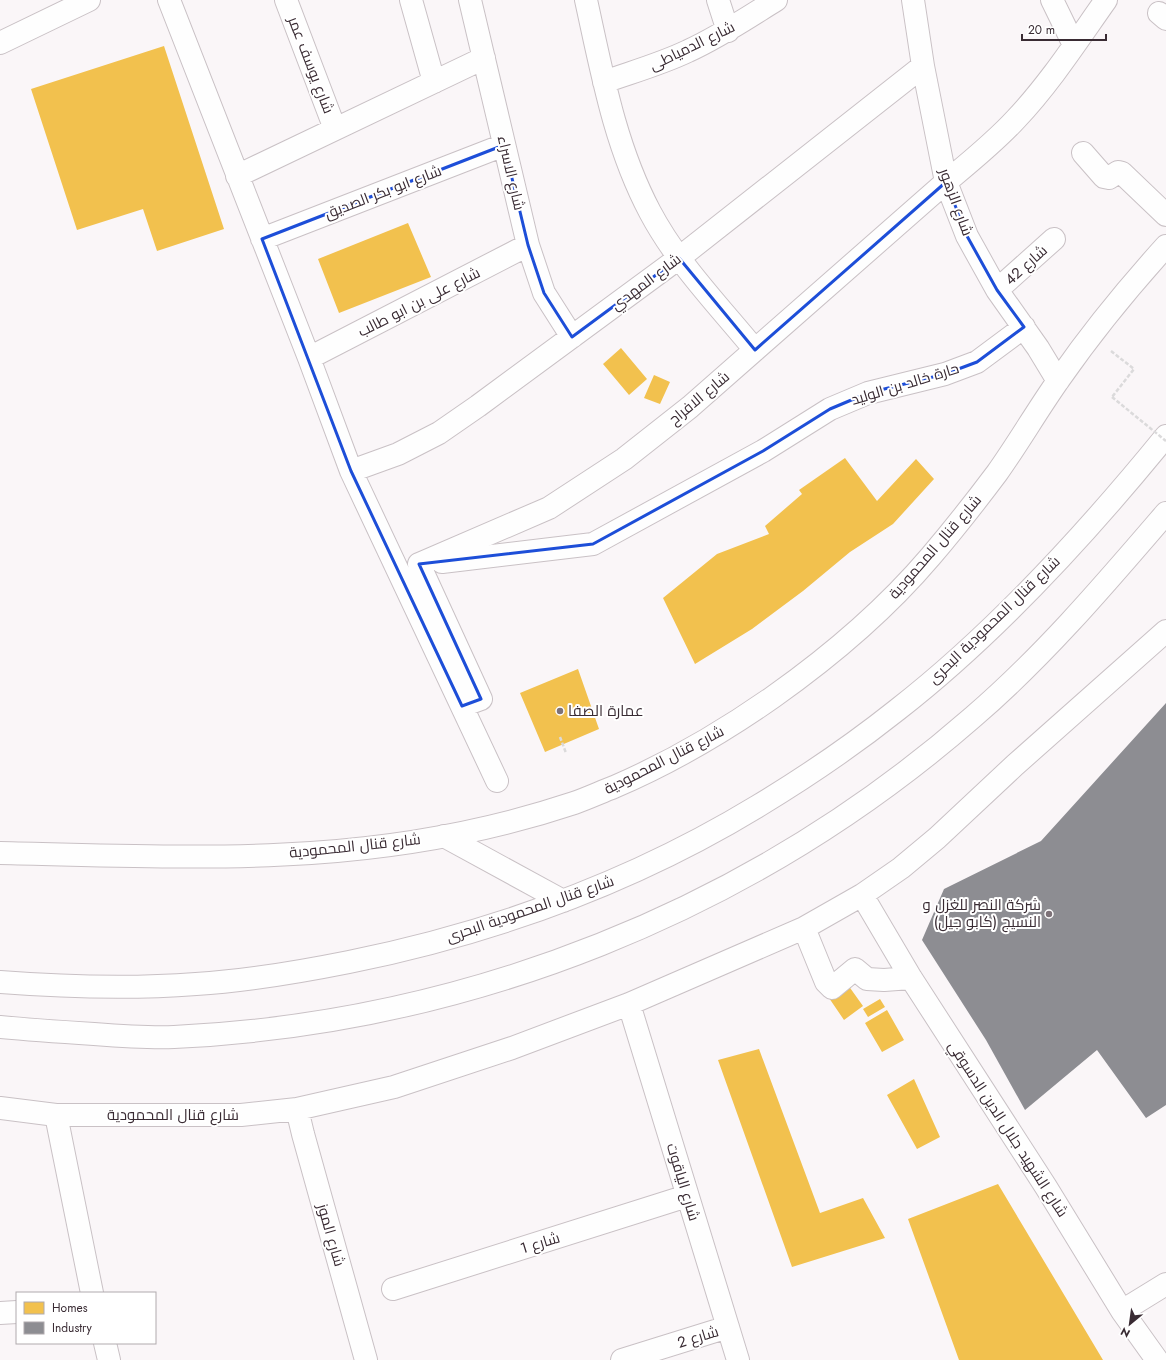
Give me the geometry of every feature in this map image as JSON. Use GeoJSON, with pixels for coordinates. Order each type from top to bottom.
{"type":"FeatureCollection","features":[{"type":"Feature","properties":{"kind":"street"},"geometry":{"type":"LineString","coordinates":[[0,43],[89,0]]}},
{"type":"Feature","properties":{"kind":"street"},"geometry":{"type":"LineString","coordinates":[[169,0],[309,358],[351,471],[497,780]]}},
{"type":"Feature","properties":{"kind":"street","name":"شارع يوسف عمر"},"geometry":{"type":"LineString","coordinates":[[286,0],[335,129]]}},
{"type":"Feature","properties":{"kind":"street"},"geometry":{"type":"LineString","coordinates":[[411,0],[434,82]]}},
{"type":"Feature","properties":{"kind":"street","name":"شارع الاسراء"},"geometry":{"type":"LineString","coordinates":[[470,0],[528,246],[544,293],[572,337]]}},
{"type":"Feature","properties":{"kind":"street"},"geometry":{"type":"LineString","coordinates":[[586,0],[615,124],[630,169],[651,213],[679,258],[755,350]]}},
{"type":"Feature","properties":{"kind":"street"},"geometry":{"type":"LineString","coordinates":[[718,0],[728,30]]}},
{"type":"Feature","properties":{"kind":"street","name":"شارع الدمياطى"},"geometry":{"type":"LineString","coordinates":[[604,82],[647,68],[681,54],[728,30],[775,0]]}},
{"type":"Feature","properties":{"kind":"street","name":"شارع الزهور"},"geometry":{"type":"LineString","coordinates":[[913,0],[923,66],[946,182],[967,236],[998,290],[1024,327],[1058,381]]}},
{"type":"Feature","properties":{"kind":"street"},"geometry":{"type":"LineString","coordinates":[[1052,0],[1074,46]]}},
{"type":"Feature","properties":{"kind":"street","name":"شارع الافراح"},"geometry":{"type":"LineString","coordinates":[[419,564],[549,508],[624,458],[690,407],[946,182],[983,152],[1016,119],[1046,83],[1106,0]]}},
{"type":"Feature","properties":{"kind":"street"},"geometry":{"type":"LineString","coordinates":[[237,176],[484,58]]}},
{"type":"Feature","properties":{"kind":"street","name":"شارع المهدي"},"geometry":{"type":"LineString","coordinates":[[351,471],[398,454],[439,433],[679,258],[923,66]]}},
{"type":"Feature","properties":{"kind":"street","name":"شارع ابو بكر الصديق"},"geometry":{"type":"LineString","coordinates":[[262,239],[504,145]]}},
{"type":"Feature","properties":{"kind":"street"},"geometry":{"type":"LineString","coordinates":[[1083,153],[1104,177],[1109,178],[1118,172],[1122,173],[1166,215]]}},
{"type":"Feature","properties":{"kind":"street","name":"شارع 42"},"geometry":{"type":"LineString","coordinates":[[998,290],[1054,239]]}},
{"type":"Feature","properties":{"kind":"street","name":"شارع على بن ابو طالب"},"geometry":{"type":"LineString","coordinates":[[309,358],[528,246]]}},
{"type":"Feature","properties":{"kind":"street","name":"شارع قنال المحمودية"},"geometry":{"type":"LineString","coordinates":[[0,853],[198,856],[303,853],[378,846],[444,836],[497,824],[570,804],[636,777],[699,745],[746,716],[797,680],[846,641],[892,598],[929,558],[964,516],[997,472],[1091,335],[1166,246]]}},
{"type":"Feature","properties":{"kind":"street","name":"حارة خالد بن الوليد"},"geometry":{"type":"LineString","coordinates":[[419,564],[593,544],[763,451],[830,409],[868,393],[945,374],[977,362],[1024,327]]}},
{"type":"Feature","properties":{"kind":"street","name":"شارع قنال المحمودية البحرى"},"geometry":{"type":"LineString","coordinates":[[0,982],[81,987],[139,987],[198,984],[262,977],[313,969],[355,961],[440,941],[502,922],[623,876],[681,848],[757,807],[830,760],[899,709],[964,653],[1026,593],[1109,504],[1166,436]]}},
{"type":"Feature","properties":{"kind":"street"},"geometry":{"type":"LineString","coordinates":[[0,1027],[137,1037],[159,1037],[242,1032],[311,1023],[395,1007],[447,995],[514,976],[576,955],[636,930],[696,903],[803,843],[866,802],[921,761],[975,716],[1026,668],[1090,600],[1166,513]]}},
{"type":"Feature","properties":{"kind":"street"},"geometry":{"type":"LineString","coordinates":[[419,564],[481,699],[462,706]]}},
{"type":"Feature","properties":{"kind":"street","name":"شارع قنال المحمودية"},"geometry":{"type":"LineString","coordinates":[[0,1108],[56,1115],[241,1115],[297,1109],[394,1087],[512,1048],[629,1004],[804,928],[862,895],[901,868],[937,838],[1016,764],[1166,632]]}},
{"type":"Feature","properties":{"kind":"street"},"geometry":{"type":"LineString","coordinates":[[444,836],[563,900]]}},
{"type":"Feature","properties":{"kind":"street","name":"شارع الشهيد جلال الدين الدسوقي"},"geometry":{"type":"LineString","coordinates":[[862,895],[911,978],[1046,1187],[1122,1311],[1157,1360]]}},
{"type":"Feature","properties":{"kind":"street"},"geometry":{"type":"LineString","coordinates":[[804,928],[826,982],[832,988],[855,969],[867,979],[884,980],[911,978]]}},
{"type":"Feature","properties":{"kind":"street","name":"شارع الياقوت"},"geometry":{"type":"LineString","coordinates":[[629,1004],[738,1360]]}},
{"type":"Feature","properties":{"kind":"street","name":"شارع الموز"},"geometry":{"type":"LineString","coordinates":[[297,1109],[366,1360]]}},
{"type":"Feature","properties":{"kind":"street"},"geometry":{"type":"LineString","coordinates":[[56,1115],[92,1292]]}},
{"type":"Feature","properties":{"kind":"street","name":"شارع 1"},"geometry":{"type":"LineString","coordinates":[[393,1289],[687,1196]]}},
{"type":"Feature","properties":{"kind":"street"},"geometry":{"type":"LineString","coordinates":[[1122,1311],[1166,1284]]}},
{"type":"Feature","properties":{"kind":"street"},"geometry":{"type":"LineString","coordinates":[[0,1314],[16,1312]]}},
{"type":"Feature","properties":{"kind":"street","name":"شارع 2"},"geometry":{"type":"LineString","coordinates":[[622,1360],[728,1327]]}},
{"type":"Feature","properties":{"kind":"street"},"geometry":{"type":"LineString","coordinates":[[104,1344],[109,1360]]}},
{"type":"Feature","properties":{"kind":"path"},"geometry":{"type":"LineString","coordinates":[[1134,369],[1112,397],[1166,441]]}},
{"type":"Feature","properties":{"kind":"path"},"geometry":{"type":"LineString","coordinates":[[560,737],[566,753]]}},
{"type":"Feature","properties":{"kind":"highlighted area"},"geometry":{"type":"Polygon","coordinates":[[[504,145],[528,245],[544,293],[572,337],[679,258],[755,350],[946,182],[967,236],[997,290],[1024,327],[977,362],[945,374],[868,393],[830,409],[763,451],[593,544],[419,564],[481,699],[462,706],[351,471],[262,239],[504,145]]]}},
{"type":"Feature","properties":{"kind":"building: Homes"},"geometry":{"type":"Polygon","coordinates":[[[164,46],[224,229],[157,251],[143,209],[77,230],[31,89],[164,46]]]}},
{"type":"Feature","properties":{"kind":"building: Homes"},"geometry":{"type":"Polygon","coordinates":[[[408,223],[431,277],[339,313],[318,259],[408,223]]]}},
{"type":"Feature","properties":{"kind":"building: Homes"},"geometry":{"type":"Polygon","coordinates":[[[621,348],[647,379],[629,395],[603,364],[621,348]]]}},
{"type":"Feature","properties":{"kind":"building: Homes"},"geometry":{"type":"Polygon","coordinates":[[[654,375],[670,382],[660,404],[644,398],[654,375]]]}},
{"type":"Feature","properties":{"kind":"building: Homes"},"geometry":{"type":"Polygon","coordinates":[[[845,458],[877,501],[916,459],[934,479],[893,524],[850,552],[803,591],[752,629],[695,664],[663,598],[717,554],[769,534],[765,526],[802,494],[799,490],[845,458]]]}},
{"type":"Feature","properties":{"kind":"building: Homes","name":"عمارة الصفا"},"geometry":{"type":"Polygon","coordinates":[[[578,669],[599,729],[545,752],[520,693],[578,669]]]}},
{"type":"Feature","properties":{"kind":"building: Homes"},"geometry":{"type":"Polygon","coordinates":[[[848,985],[863,1006],[844,1020],[829,998],[848,985]]]}},
{"type":"Feature","properties":{"kind":"building: Homes"},"geometry":{"type":"Polygon","coordinates":[[[880,999],[885,1007],[868,1017],[863,1009],[880,999]]]}},
{"type":"Feature","properties":{"kind":"building: Homes"},"geometry":{"type":"Polygon","coordinates":[[[887,1010],[904,1040],[882,1052],[865,1023],[887,1010]]]}},
{"type":"Feature","properties":{"kind":"building: Homes"},"geometry":{"type":"Polygon","coordinates":[[[759,1049],[820,1213],[863,1198],[885,1238],[792,1267],[718,1060],[759,1049]]]}},
{"type":"Feature","properties":{"kind":"building: Homes"},"geometry":{"type":"Polygon","coordinates":[[[914,1079],[940,1137],[917,1149],[887,1095],[914,1079]]]}},
{"type":"Feature","properties":{"kind":"building: Homes"},"geometry":{"type":"Polygon","coordinates":[[[998,1184],[1103,1360],[959,1360],[908,1219],[998,1184]]]}},
{"type":"Feature","properties":{"kind":"building: Industry","name":"شركة النصر للغزل و النسيج (كابو جيل)"},"geometry":{"type":"Polygon","coordinates":[[[1166,703],[1166,1105],[1146,1118],[1097,1050],[1025,1110],[986,1040],[922,940],[944,889],[1041,841],[1166,703]]]}},
{"type":"Feature","properties":{"kind":"place","name":"عمارة الصفا"},"geometry":{"type":"Point","coordinates":[560,711]}},
{"type":"Feature","properties":{"kind":"place","name":"شركة النصر للغزل و النسيج (كابو جيل)"},"geometry":{"type":"Point","coordinates":[1049,914]}}]}
